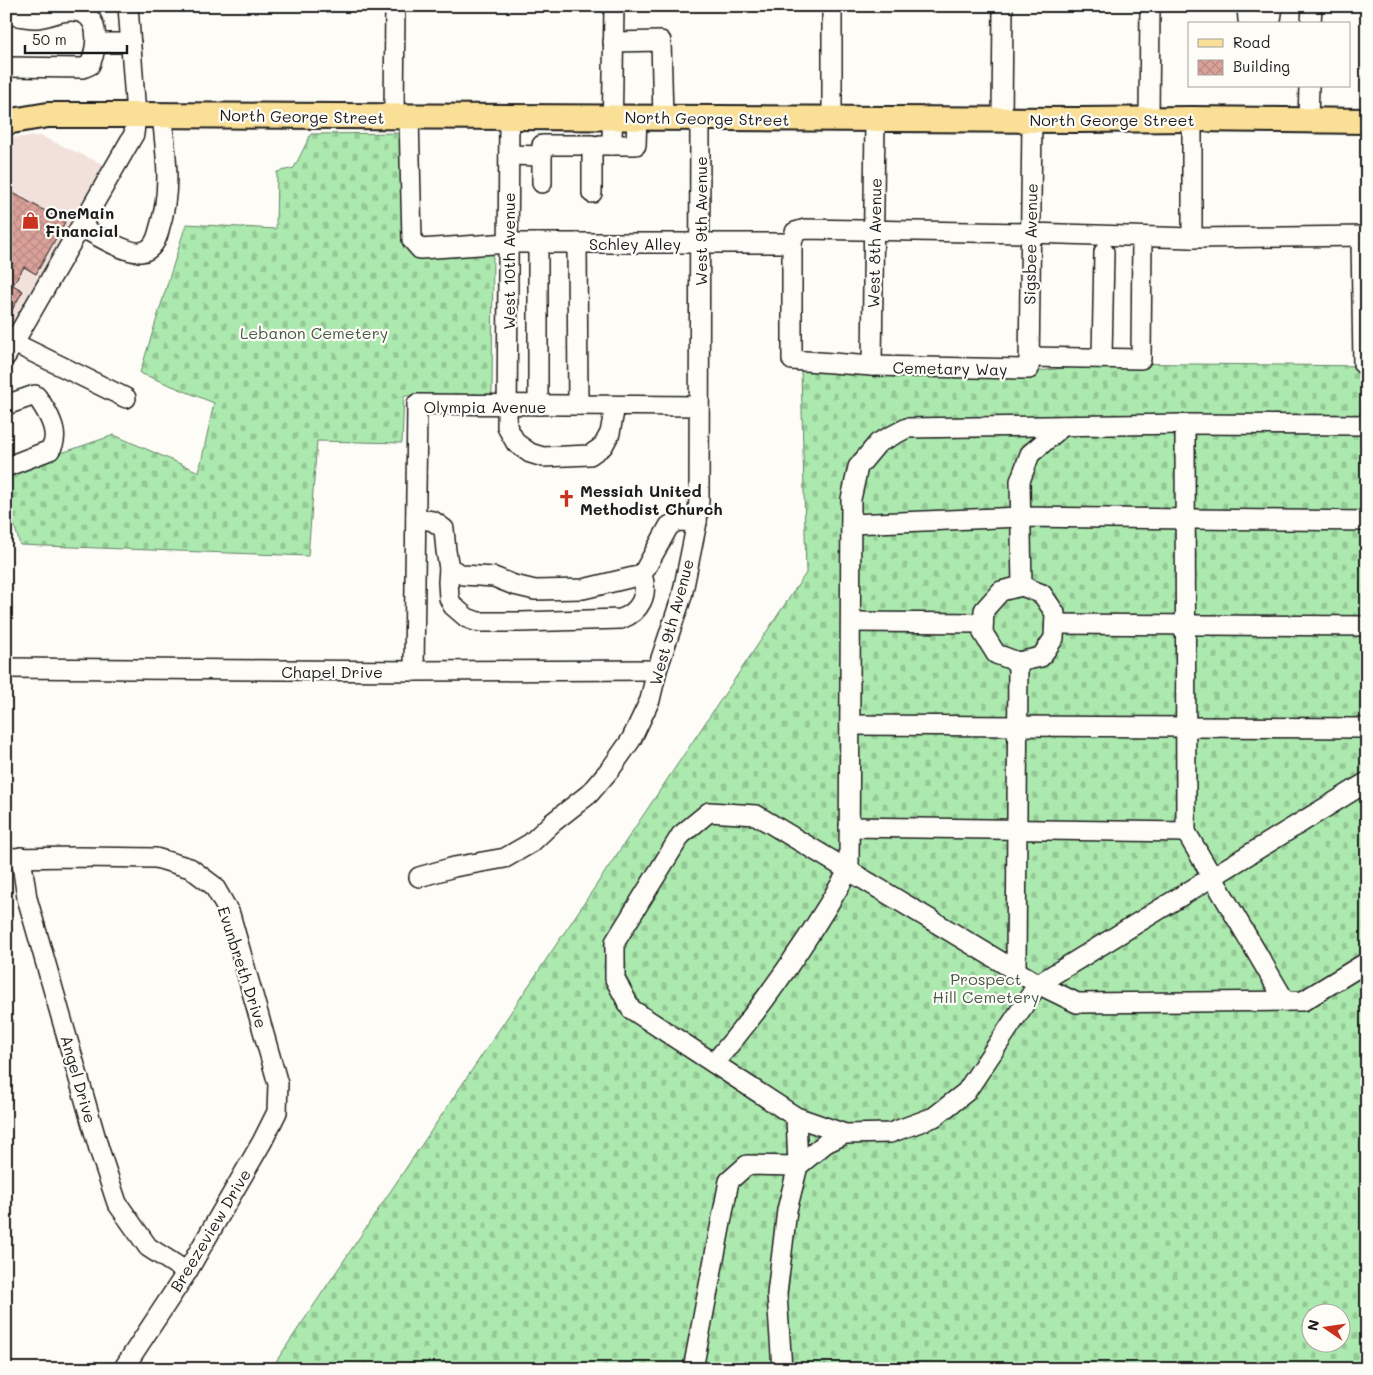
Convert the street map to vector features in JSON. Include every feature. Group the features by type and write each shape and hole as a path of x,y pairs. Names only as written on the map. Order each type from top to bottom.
{"main road":[{"name":"North George Street","path":"6,108 48,115 1367,121"},
{"name":"North George Street","path":"6,122 48,115"}],"street":[{"path":"13,15 41,6"},
{"path":"6,67 83,68 90,65 96,35 88,6"},
{"path":"126,398 10,349 134,134 136,115 128,6"},
{"path":"396,6 402,117"},
{"path":"612,145 614,6"},
{"path":"832,6 832,120"},
{"path":"1002,120 1003,6"},
{"path":"1149,119 1150,6"},
{"path":"1247,6 1248,20 1255,22"},
{"path":"1262,22 1270,20 1272,6"},
{"path":"1311,22 1312,6"},
{"path":"13,15 36,18 73,11 85,15 96,35 131,43"},
{"path":"613,42 661,41 663,118"},
{"path":"1308,121 1309,88"},
{"path":"81,227 125,249 141,252 152,247 159,233 168,190 168,169 162,115"},
{"name":"Schley Alley","path":"402,117 412,240 420,249 509,243 792,243"},
{"name":"West 10th Avenue","path":"509,117 507,427 516,442 530,453 543,457 590,456 603,446 610,433 615,406"},
{"path":"542,117 542,184"},
{"path":"579,117 592,193"},
{"path":"509,156 585,145 636,146 637,118"},
{"name":"West 9th Avenue","path":"419,876 505,858 531,843 552,823 589,794 612,767 631,740 650,700 657,670 682,596 699,500 700,118"},
{"path":"1192,119 1192,238"},
{"name":"West 8th Avenue","path":"872,366 875,120"},
{"name":"Sigsbee Avenue","path":"1029,363 1032,120"},
{"path":"792,243 795,232 805,229 1030,232 1192,238 1364,236 1363,364 1367,364"},
{"name":"Cemetary Way","path":"792,243 792,360 872,366 1029,363 1102,358 1141,359 1142,237"},
{"path":"538,243 538,405"},
{"path":"577,243 578,406"},
{"path":"1102,358 1104,252"},
{"path":"6,405 35,395 48,416 55,436 54,444 50,450 6,467"},
{"name":"Olympia Avenue","path":"414,671 417,404 699,406"},
{"path":"1185,424 1186,832 1285,1001"},
{"path":"714,1063 774,990 849,870 851,498 858,467 878,443 907,428 1185,424 1367,425"},
{"path":"1022,586 1020,481 1030,454 1063,426"},
{"path":"851,524 1021,517 1367,521"},
{"path":"416,518 433,521 444,529 449,568 449,598 453,606 467,618 478,622 621,619 631,615 639,607 646,585 642,575"},
{"path":"449,568 463,575 494,577 514,585 535,590 583,589 642,575 669,526 678,521 696,522"},
{"path":"1022,586 1042,594 1055,613 1054,638 1041,657 1018,662 996,654 983,633 984,622 984,610 1001,591 1022,586"},
{"path":"850,622 984,622"},
{"path":"1055,624 1367,626"},
{"path":"1016,971 1018,662"},
{"name":"Chapel Drive","path":"6,668 414,671 657,670"},
{"path":"850,725 1367,728"},
{"path":"1367,782 1038,984 966,1092 934,1117 890,1134 846,1134 796,1117 631,1009 615,978 615,942 682,835 709,812 756,815 1038,984 1077,1003 1303,1001 1367,962"},
{"path":"849,827 1186,832"},
{"name":"Evunbreth Drive","path":"14,858 156,858 190,868 214,886 230,914 278,1084"},
{"name":"Angel Drive","path":"14,858 99,1149 117,1202 148,1247 186,1272"},
{"name":"Breezeview Drive","path":"123,1369 186,1272 262,1142 277,1112 278,1084"},
{"path":"782,1369 777,1294 787,1210 798,1166 796,1117"},
{"path":"692,1369 729,1181 747,1165 798,1166 826,1143 846,1134"}],"shaded area":[{"path":"41,136 107,166 6,337 6,138"}],"green space":[{"name":"Lebanon Cemetery","path":"409,133 410,247 493,244 492,396 404,396 402,443 317,441 308,556 20,545 6,496 6,472 114,435 199,472 214,403 140,373 186,224 276,229 277,172 294,168 311,134"},
{"name":"Prospect Hill Cemetery","path":"1102,363 1367,366 1367,1369 271,1369 806,573 801,369 1024,373"}],"building":[{"path":"6,189 65,222 36,274 24,267 13,285 23,291 6,320"}],"place":[{"name":"OneMain Financial","path":"31,221"},
{"name":"Messiah United Methodist Church","path":"566,499"}]}
